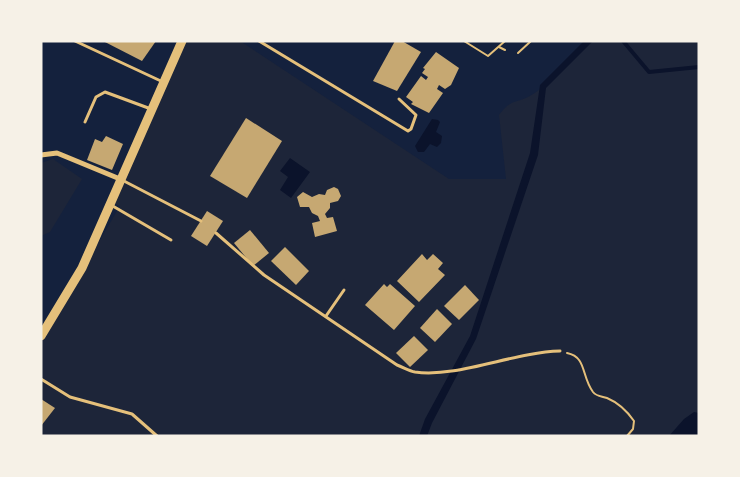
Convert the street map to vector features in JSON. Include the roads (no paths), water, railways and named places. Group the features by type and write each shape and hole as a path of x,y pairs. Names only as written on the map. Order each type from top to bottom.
{"street":[{"path":"41,336 82,268 182,41"},
{"path":"41,155 57,153 120,179"}],"lane":[{"path":"75,41 164,82"},
{"path":"259,41 408,131 411,129 416,115 399,99"},
{"path":"86,122 96,97 105,92 151,110"},
{"path":"120,179 201,221"},
{"path":"111,204 171,240"},
{"path":"216,233 264,275 398,364 414,372 447,371 536,352 560,351"},
{"path":"326,316 344,290"},
{"path":"41,379 70,397 132,414 157,436"}],"waterway":[{"path":"623,41 649,72 699,67"}]}
